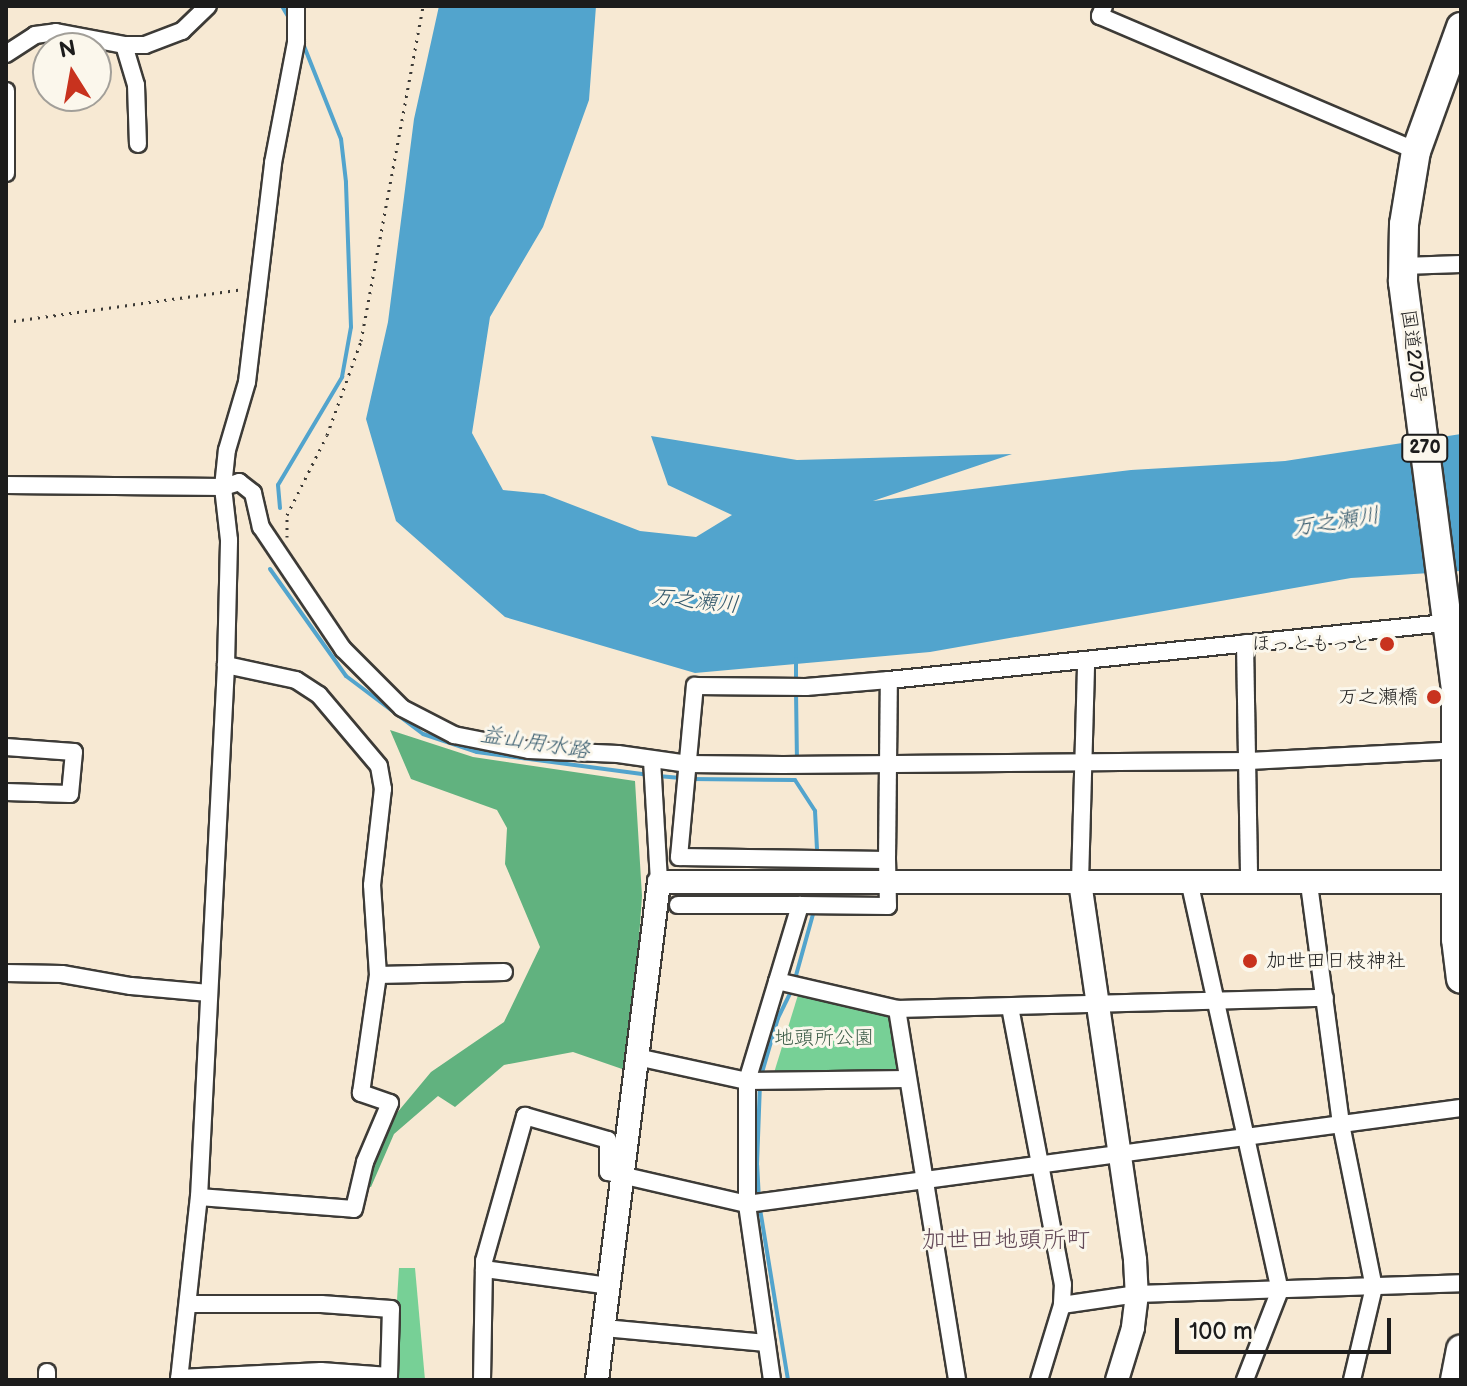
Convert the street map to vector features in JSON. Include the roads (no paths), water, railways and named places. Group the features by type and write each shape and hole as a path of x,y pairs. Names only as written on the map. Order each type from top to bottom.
{"highway":[{"name":"国道270号","path":"1461,27 1416,151 1404,224 1403,274 1453,619 1459,750 1456,939 1461,979"},
{"path":"1455,1380 1461,1350"}],"street":[{"path":"6,54 35,35 56,32 124,45 164,39 182,31 208,6"},
{"path":"1104,6 1100,16 1416,151"},
{"path":"189,1304 321,1304 391,1309 389,1376 321,1371 179,1379 199,1197 226,665 229,540 223,487 227,450 247,382 273,163 296,42 296,12"},
{"path":"124,45 136,85 138,144"},
{"path":"6,91 6,173"},
{"path":"1403,274 1461,264"},
{"path":"6,485 223,487 239,482 253,493 261,527 343,649 412,715 454,735 529,750 654,771 688,773 783,765 1082,765 1249,761 1459,750"},
{"path":"1453,619 889,680 806,687 695,686 679,857 1080,882 1190,885 1458,882"},
{"path":"1245,643 1249,884"},
{"path":"1086,661 1080,882 1137,1294 1133,1328 1117,1380"},
{"path":"199,1197 354,1209 365,1162 390,1103 361,1093 378,975 372,885 383,789 379,766 319,695 296,680 226,665"},
{"path":"678,905 888,906 889,680"},
{"path":"6,747 74,752 70,794 6,792"},
{"path":"597,1380 659,882 654,771"},
{"path":"659,882 817,882 887,871"},
{"path":"1309,884 1341,1124 1374,1287 1352,1380"},
{"path":"1190,885 1280,1290 1245,1380"},
{"path":"772,1380 750,1204 750,1081 789,984 800,905"},
{"path":"378,975 504,972"},
{"path":"6,973 62,974 131,986 209,993"},
{"path":"789,984 897,1009 1325,998"},
{"path":"1010,1007 1063,1284 1062,1305 1039,1380"},
{"path":"897,1009 957,1380"},
{"path":"637,1057 750,1081 907,1079"},
{"path":"482,1380 484,1269 490,1231 525,1116 608,1140 608,1172 750,1204 926,1183 1461,1108"},
{"path":"484,1269 610,1286"},
{"path":"1062,1305 1137,1294 1461,1283"},
{"path":"604,1328 766,1343"}],"water":[{"name":"万之瀬川","path":"439,6 596,6 589,100 543,227 490,317 472,433 503,490 544,494 640,531 696,537 732,515 668,485 651,436 797,460 1012,454 873,501 1131,470 1285,461 1461,434 1461,571 1351,578 930,652 695,673 505,617 396,521 366,419 388,322 414,119"}],"waterway":[{"name":"益山用水路","path":"282,6 290,20"},
{"name":"益山用水路","path":"280,508 278,485 342,377 351,327 346,182 341,139 302,41"},
{"name":"益山用水路","path":"270,569 346,676 423,734 477,752 649,775"},
{"path":"796,659 796,682"},
{"path":"796,691 797,762"},
{"name":"益山用水路","path":"658,776 681,778"},
{"name":"益山用水路","path":"690,779 795,780"},
{"name":"益山用水路","path":"795,780 815,811 817,850"},
{"name":"益山用水路","path":"795,979 813,914"},
{"name":"益山用水路","path":"761,1076 778,1018 791,991"},
{"name":"益山用水路","path":"759,1200 760,1085"},
{"name":"益山用水路","path":"760,1209 788,1380"}],"place":[{"name":"ほっともっと","path":"1387,644"},
{"name":"万之瀬橋","path":"1434,697"},
{"name":"加世田日枝神社","path":"1250,961"}],"district":[{"name":"加世田地頭所町","path":"1006,1240"}],"park label":[{"name":"地頭所公園","path":"824,1038"}]}
